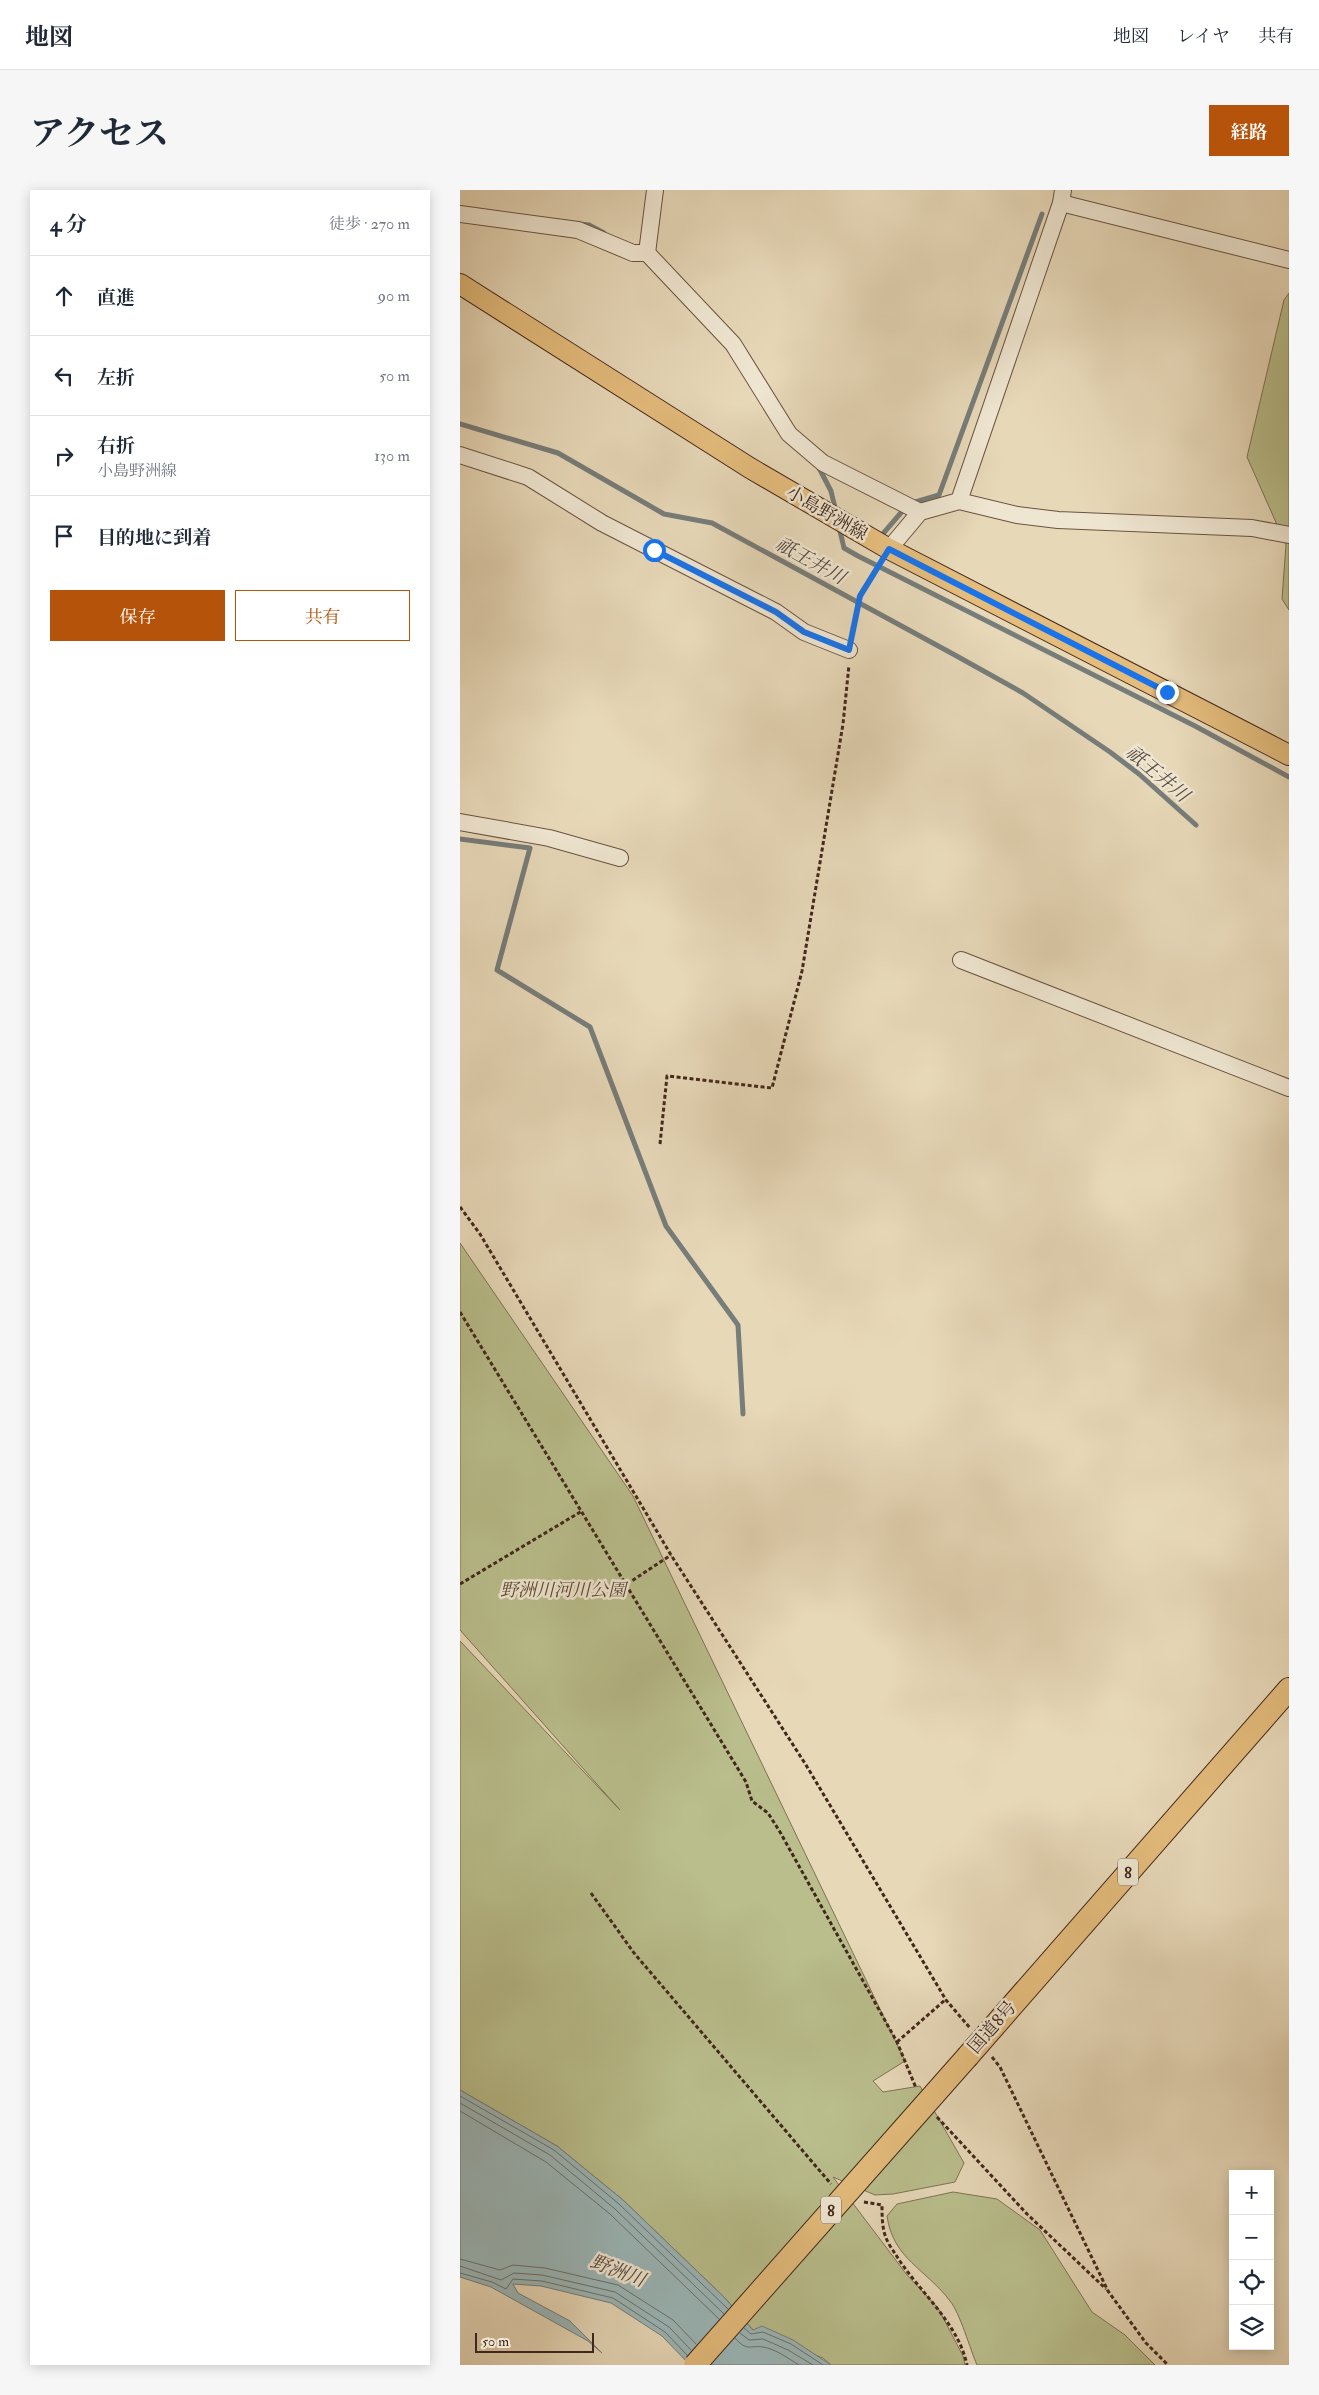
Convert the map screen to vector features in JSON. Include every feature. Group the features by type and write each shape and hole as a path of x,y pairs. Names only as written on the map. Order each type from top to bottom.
{"highway":[{"name":"国道8号","path":"695,2365 1289,1689"}],"main road":[{"name":"小島野洲線","path":"460,284 750,468 889,549 1289,755"}],"street":[{"path":"647,253 655,190"},
{"path":"959,501 1062,196 1289,260"},
{"path":"460,214 578,230 633,253 647,253 733,344 789,434 823,463 920,512"},
{"path":"460,456 528,477 602,523 776,612 804,632 849,650"},
{"path":"889,549 920,512 959,501 1017,514 1058,520 1252,528 1289,535"},
{"path":"460,822 549,838 620,858"},
{"path":"961,960 1289,1088"}],"path":[{"path":"660,1144 667,1076 772,1088 802,971 843,724 849,650 860,596 889,549"},
{"path":"460,1207 480,1234 518,1295 671,1555 806,1765 974,2048 1000,2067 1108,2291"},
{"path":"460,1312 746,1782 752,1801 768,1813 780,1832 897,2042 917,2091"},
{"path":"460,1584 582,1511"},
{"path":"627,1584 671,1555"},
{"path":"591,1893 634,1953 826,2180 834,2186"},
{"path":"897,2042 946,2000"},
{"path":"934,2114 1027,2214 1108,2291 1146,2343 1168,2365"},
{"path":"858,2201 882,2204 882,2221 885,2237 905,2269 950,2327 965,2354 967,2365"}],"green space":[{"path":"1289,293 1289,610 1282,599 1286,545 1247,457 1284,300"},
{"name":"野洲川河川公園","path":"460,1243 633,1496 905,2061 873,2081 883,2092 920,2086 964,2163 955,2182 893,2194 875,2195 833,2177 907,2275 938,2308 963,2356 965,2365 831,2365 823,2358 753,2330 724,2297 623,2200 557,2146 460,2090 460,1641 620,1810 460,1630"},
{"path":"953,2192 997,2199 1040,2230 1092,2312 1125,2335 1155,2365 977,2365 954,2307 941,2290 903,2253 890,2231 887,2216 897,2204"}],"water":[{"name":"野洲川","path":"460,2090 557,2146 623,2200 724,2297 753,2330 762,2326 793,2340 831,2365 690,2365 662,2336 611,2303 541,2286 513,2284 518,2293 570,2321 602,2353 588,2341 491,2287 460,2277"}],"waterway":[{"path":"912,503 939,495 1042,214"},
{"path":"580,224 589,225 604,233"},
{"name":"祇王井川","path":"460,424 558,453 664,514 712,523 953,654 1023,693 1110,752 1139,774 1196,825"},
{"path":"818,466 831,491 836,512"},
{"path":"881,536 905,508"},
{"path":"839,527 844,548 858,556 1195,726 1289,777"},
{"path":"460,839 530,848 497,970 590,1027 666,1226 738,1325 743,1414"}],"route":[{"path":"654,550 776,612 804,632 849,650 860,596 889,549 1167,692"}]}
